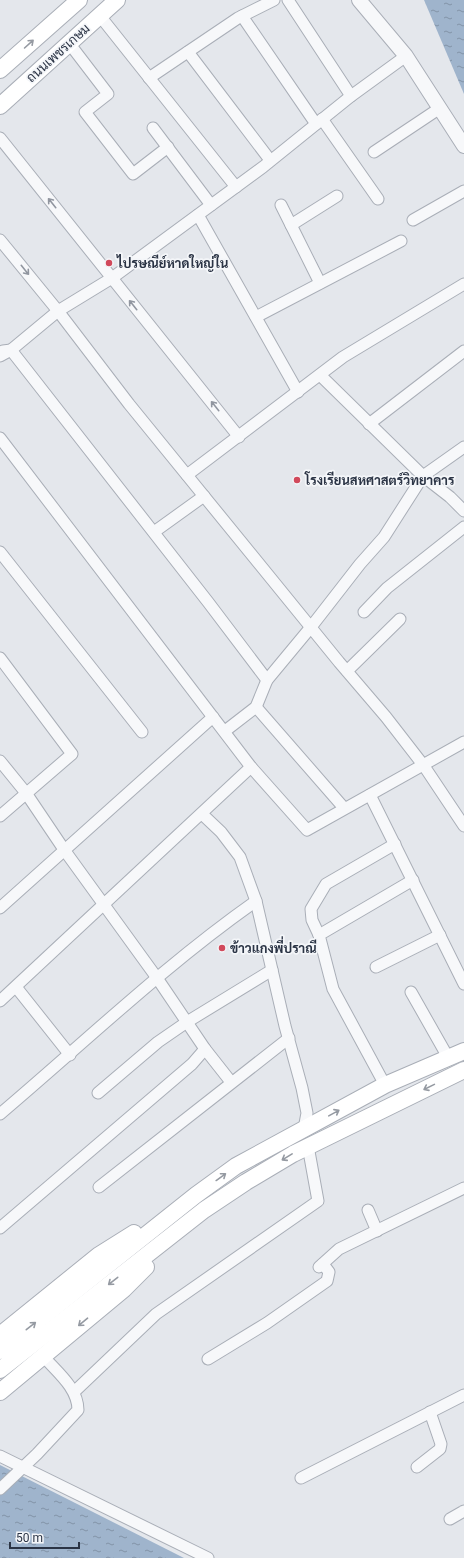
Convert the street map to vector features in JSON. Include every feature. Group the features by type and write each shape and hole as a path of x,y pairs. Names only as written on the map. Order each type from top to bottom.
{"main road":[{"name":"ถนนเพชรเกษม","path":"1,105 117,0"},
{"name":"ถนนเพชรเกษม","path":"0,70 76,1"},
{"path":"0,1350 196,1195 236,1166 385,1085 449,1059 464,1051"},
{"path":"0,1370 204,1210 246,1182 308,1146 464,1070"},
{"path":"0,1334 99,1255 196,1195"},
{"path":"0,1392 124,1289 204,1210"}],"street":[{"path":"149,78 242,16 274,0"},
{"path":"288,0 351,96"},
{"path":"359,0 406,56 464,146"},
{"path":"100,16 236,187"},
{"path":"242,16 378,199"},
{"path":"69,44 108,94 85,112 133,174 168,147"},
{"path":"188,52 270,160"},
{"path":"0,356 58,311 112,278 212,205 351,96 406,56"},
{"path":"374,152 440,108"},
{"path":"153,128 212,205"},
{"path":"0,138 239,437"},
{"path":"413,220 464,191"},
{"path":"291,225 338,196"},
{"path":"281,205 320,283"},
{"path":"198,214 298,392"},
{"path":"0,240 58,311 128,404 424,766 464,826"},
{"path":"256,316 401,241"},
{"path":"187,475 320,376 343,357 464,284"},
{"path":"5,351 154,532 267,680"},
{"path":"369,424 464,351"},
{"path":"320,376 423,476 450,497 464,511"},
{"path":"0,438 251,767 307,830 344,808 424,766 464,742"},
{"path":"225,732 256,706 267,680 360,564 384,537 423,476 464,447"},
{"path":"154,532 204,496"},
{"path":"364,612 387,588 464,527"},
{"path":"0,552 142,732"},
{"path":"347,671 400,619"},
{"path":"0,658 72,754 0,816"},
{"path":"256,706 344,808"},
{"path":"0,908 213,717"},
{"path":"0,761 26,793 65,851 157,978 205,1049 231,1082"},
{"path":"0,1001 16,988 104,903 202,814 251,767"},
{"path":"370,795 463,981"},
{"path":"202,814 221,832 240,857 256,901 307,1113 304,1129"},
{"path":"385,1085 333,988 319,935 312,920 311,909 326,884 395,844"},
{"path":"319,935 413,880"},
{"path":"0,1114 70,1055 157,978 214,931 256,901"},
{"path":"376,967 440,935"},
{"path":"98,1093 158,1042 187,1022 272,970"},
{"path":"16,988 70,1055"},
{"path":"411,992 449,1059"},
{"path":"99,1187 289,1038"},
{"path":"0,1228 192,1064 205,1049"},
{"path":"74,1392 156,1314 318,1201 308,1146"},
{"path":"208,1359 267,1323 327,1281 329,1272 321,1266 339,1249 377,1232 464,1188"},
{"path":"368,1210 377,1232"},
{"path":"0,1489 78,1410 78,1400 74,1392 43,1356"},
{"path":"301,1478 464,1396"},
{"path":"417,1467 440,1449 441,1444 430,1412"},
{"path":"0,1456 208,1558"},
{"path":"450,1518 464,1511"}],"water":[{"path":"424,0 464,0 464,94"},
{"path":"0,1465 184,1558 0,1558"}],"place":[{"name":"ไปรษณีย์หาดใหญ่ใน","path":"109,263"},
{"name":"โรงเรียนสหศาสตร์วิทยาคาร","path":"297,480"},
{"name":"ข้าวแกงพี่ปราณี","path":"222,948"}]}
